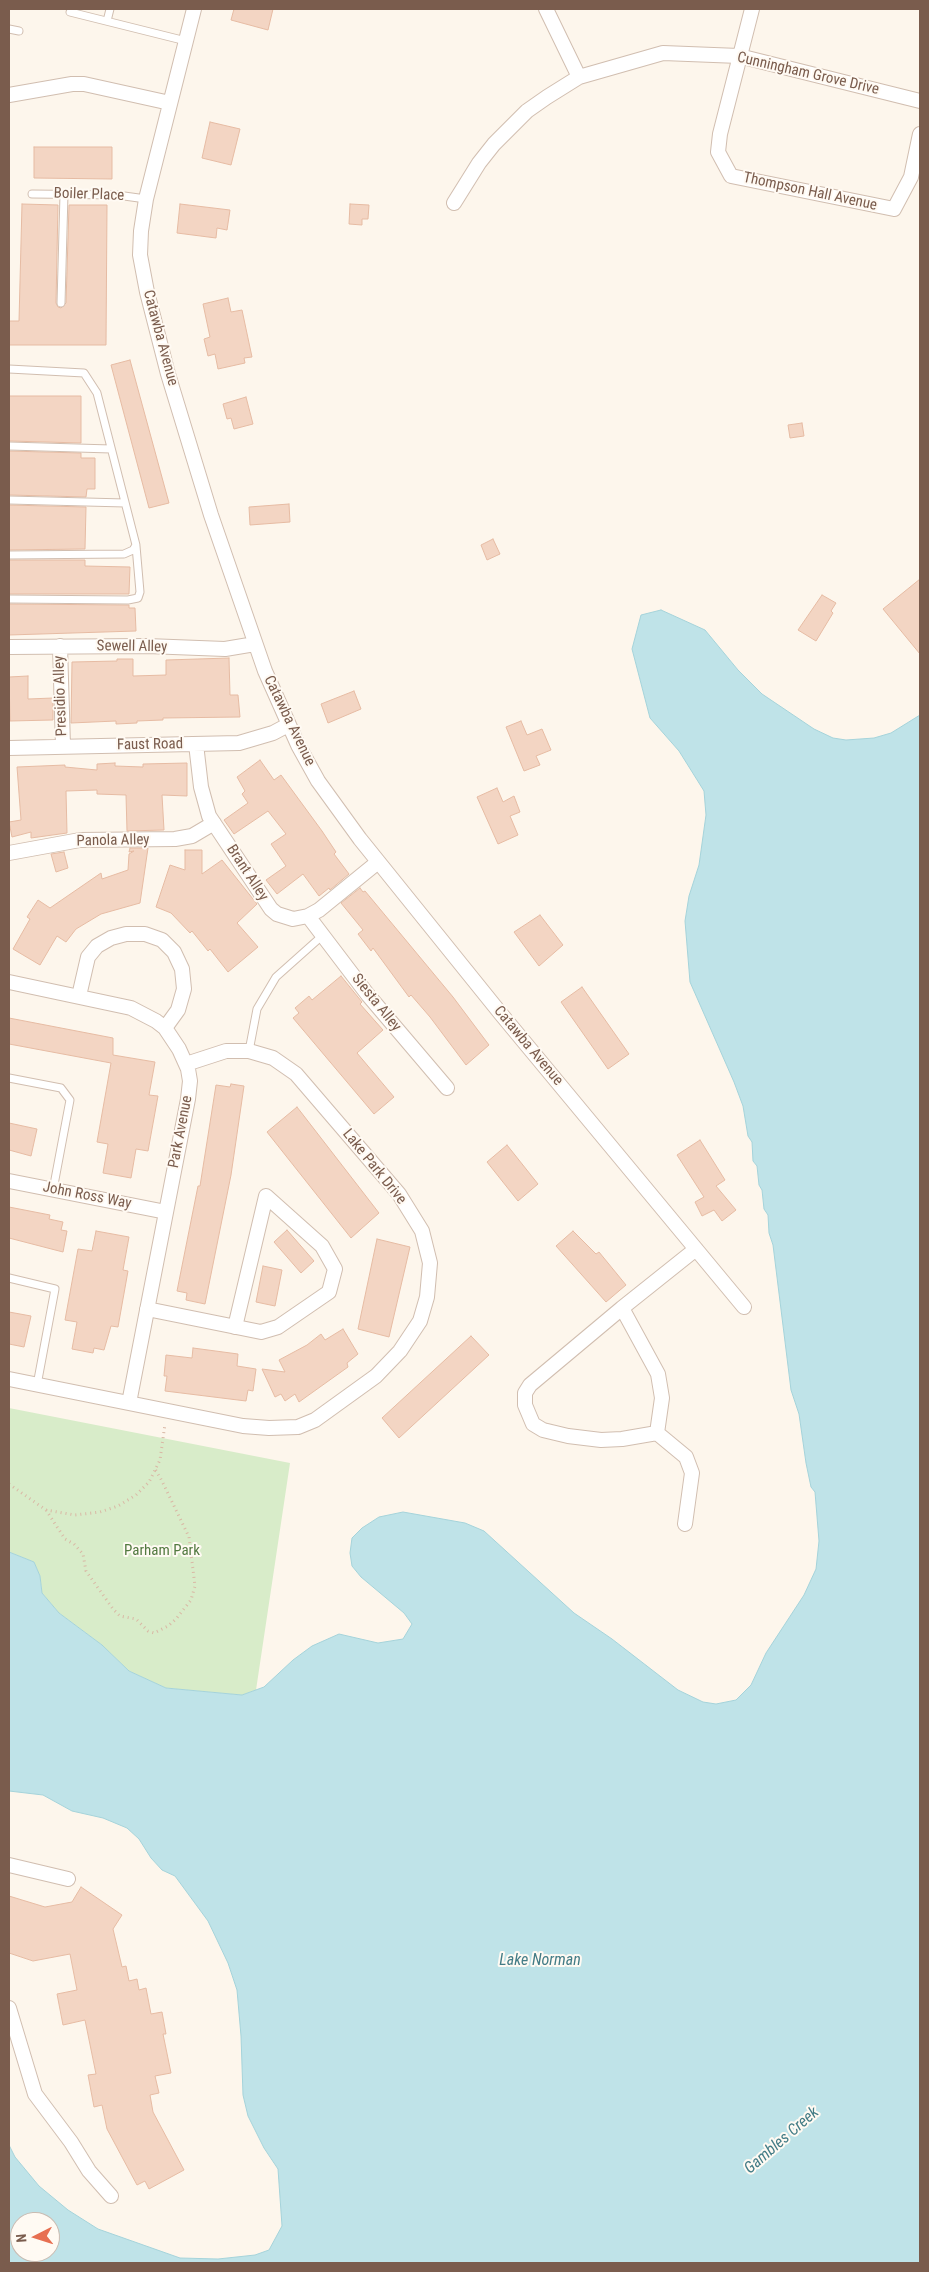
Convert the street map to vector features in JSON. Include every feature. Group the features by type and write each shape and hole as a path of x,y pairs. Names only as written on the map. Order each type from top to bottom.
{"street":[{"name":"Catawba Avenue","path":"194,9 146,199 141,231 140,255 147,292 168,374 211,516 265,671 288,724 318,780 378,862 501,1014 744,1306"},
{"path":"546,9 579,77"},
{"name":"Thompson Hall Avenue","path":"752,9 739,56 718,152 731,176 894,209 911,177 920,134"},
{"name":"Cunningham Grove Drive","path":"454,203 479,163 510,127 547,97 579,77 663,53 739,56 920,101"},
{"path":"9,95 72,84 84,84 170,103"},
{"name":"Sewell Alley","path":"9,647 147,646 225,649 255,644"},
{"name":"Presidio Alley","path":"60,646 63,746"},
{"name":"Faust Road","path":"9,748 222,744 253,740 273,733 288,724"},
{"name":"Brant Alley","path":"196,744 200,787 214,823 271,909 277,914 293,919 308,916"},
{"name":"Panola Alley","path":"9,853 80,840 175,839 200,833 214,823"},
{"path":"308,916 319,910 378,862"},
{"name":"Siesta Alley","path":"308,916 368,995 447,1088"},
{"path":"79,996 88,957 97,946 110,938 126,934 145,934 162,940 174,952 178,960 182,969 184,989 178,1010 165,1028"},
{"name":"Park Avenue","path":"9,982 130,1008 156,1021 165,1028 186,1064 190,1082 188,1098 129,1403"},
{"name":"Lake Park Drive","path":"9,1380 243,1426 269,1428 298,1427 315,1420 376,1376 400,1351 420,1321 427,1297 430,1264 422,1231 399,1194 296,1074 273,1058 249,1051 226,1051 186,1064"},
{"name":"John Ross Way","path":"9,1181 166,1212"},
{"path":"147,1309 236,1327 261,1332 278,1326 329,1292 335,1269 322,1246 266,1196 236,1327"},
{"path":"657,1432 622,1440 568,1436 543,1430 533,1424 527,1414 525,1393 530,1385 696,1249"},
{"path":"622,1308 658,1374 662,1398 657,1432"},
{"path":"657,1432 686,1457 692,1473 685,1524"},
{"path":"9,1865 68,1879"},
{"path":"9,2008 35,2094 71,2142 89,2171 111,2196"}],"lane":[{"path":"107,21 110,9"},
{"path":"70,12 186,41"},
{"path":"9,29 19,31"},
{"name":"Boiler Place","path":"32,194 117,195 146,199"},
{"path":"61,303 64,194"},
{"path":"9,370 84,373 97,393 136,545 140,592 138,598 128,600 9,599"},
{"path":"9,446 111,449"},
{"path":"9,500 126,503"},
{"path":"9,555 124,554 133,550 136,545"},
{"path":"249,1051 257,1009 276,977 322,936"},
{"path":"9,1078 61,1088 70,1100 53,1190"},
{"path":"9,1278 55,1289 37,1385"}],"path":[{"path":"46,1510 75,1515 100,1512 118,1506 136,1495 150,1482 160,1460 164,1437"},
{"path":"9,1484 46,1510 65,1539 74,1544 83,1554 86,1571 113,1609 120,1616 136,1619 148,1631 154,1634 176,1619 191,1600 195,1586 189,1537 155,1469"}],"green space":[{"name":"Parham Park","path":"9,1408 290,1463 256,1690 242,1695 166,1688 129,1671 102,1645 59,1613 42,1593 40,1576 34,1562 9,1552"}],"water":[{"name":"Lake Norman","path":"661,610 705,630 738,670 762,694 814,729 833,738 846,740 874,738 891,733 920,715 920,2263 9,2263 9,2145 15,2157 39,2186 68,2210 98,2229 180,2258 218,2259 255,2255 269,2250 282,2226 278,2169 264,2148 248,2116 243,2095 237,1990 228,1963 208,1921 175,1876 162,1870 151,1858 139,1839 127,1828 103,1818 72,1811 43,1795 9,1791 9,1552 34,1562 40,1576 42,1593 59,1613 102,1645 129,1671 166,1688 242,1695 264,1687 293,1660 312,1646 339,1634 378,1643 403,1639 412,1624 404,1613 361,1577 352,1566 350,1553 352,1538 362,1528 379,1517 403,1512 465,1523 484,1531 574,1613 612,1639 678,1690 703,1702 716,1704 736,1700 751,1685 766,1653 804,1595 816,1569 819,1541 815,1492 811,1487 799,1414 791,1390 768,1215 764,1209 762,1190 759,1185 757,1166 753,1161 752,1142 748,1136 743,1106 690,982 685,921 689,896 699,865 706,815 704,791 679,751 650,718 632,649 641,615"}],"building":[{"path":"234,9 273,9 268,30 231,20"},
{"path":"210,122 240,129 231,165 202,158"},
{"path":"34,147 112,147 112,179 34,178"},
{"path":"22,204 58,205 56,303 61,308 66,303 69,205 107,205 106,345 9,345 9,321 19,321"},
{"path":"180,204 230,210 227,230 217,228 216,238 177,233"},
{"path":"350,204 369,205 368,219 362,219 362,225 349,224"},
{"path":"228,298 231,312 242,310 252,357 244,358 245,363 218,369 215,354 208,356 204,339 210,337 203,304"},
{"path":"130,360 169,503 149,508 111,365"},
{"path":"9,396 81,396 81,443 9,441"},
{"path":"246,397 253,424 234,429 231,418 227,419 223,404"},
{"path":"802,423 804,436 790,438 788,425"},
{"path":"9,451 81,453 81,458 95,458 95,489 87,489 86,497 9,495"},
{"path":"289,504 290,522 250,525 249,507"},
{"path":"9,505 86,507 85,549 9,550"},
{"path":"493,539 500,554 487,560 481,545"},
{"path":"9,560 85,560 85,566 130,567 129,594 9,594"},
{"path":"920,579 920,654 883,609"},
{"path":"822,595 836,603 831,611 833,613 816,641 798,630"},
{"path":"9,604 129,605 129,608 135,608 136,631 9,635"},
{"path":"229,658 230,695 238,695 240,717 163,718 163,720 116,724 116,721 71,723 72,662 133,659 133,676 166,675 166,660"},
{"path":"28,676 28,699 53,698 53,720 10,721 9,677"},
{"path":"354,691 361,709 328,723 321,704"},
{"path":"521,721 527,735 542,729 551,750 536,756 540,765 524,771 506,727"},
{"path":"260,760 274,780 281,775 322,831 336,852 334,854 349,874 330,890 329,888 319,896 303,874 277,894 266,880 286,866 271,844 286,834 268,811 234,834 224,820 248,803 242,794 245,791 237,777"},
{"path":"115,763 115,766 143,767 143,764 187,763 187,796 162,795 164,830 127,831 126,795 97,794 97,790 66,791 67,833 31,838 31,832 12,837 9,822 21,820 17,767 65,765 65,767 97,770 97,764"},
{"path":"497,788 503,802 514,796 520,812 510,816 518,835 498,844 477,797"},
{"path":"130,848 148,848 140,903 101,914 76,929 66,942 57,936 40,965 13,949 30,919 27,917 38,900 50,908 101,873 102,879 128,870 129,854 134,851 129,852"},
{"path":"185,850 202,850 202,874 222,860 257,904 237,923 258,947 228,972 210,949 208,951 192,931 190,933 171,913 156,907 170,865 185,870"},
{"path":"64,852 68,868 56,872 51,854"},
{"path":"360,888 363,892 365,891 453,997 489,1045 466,1065 430,1017 411,995 409,997 373,948 371,951 358,934 363,930 341,903"},
{"path":"540,915 563,945 539,966 514,932"},
{"path":"341,976 362,1002 360,1004 383,1030 357,1053 394,1097 374,1114 293,1018 299,1013 295,1008 309,996 312,1000"},
{"path":"582,987 629,1054 608,1069 561,1002"},
{"path":"9,1018 113,1038 113,1055 155,1062 149,1095 158,1096 148,1151 136,1149 131,1178 103,1173 108,1144 97,1142 111,1063 9,1044"},
{"path":"231,1084 244,1086 231,1175 205,1304 186,1300 187,1293 177,1291 198,1186 200,1186 216,1085 230,1087"},
{"path":"297,1107 379,1213 351,1238 267,1132"},
{"path":"9,1123 37,1129 31,1156 9,1150"},
{"path":"700,1140 725,1180 716,1186 736,1210 722,1221 714,1210 702,1216 695,1202 704,1197 677,1155"},
{"path":"507,1145 538,1184 518,1201 487,1162"},
{"path":"9,1207 50,1215 49,1219 63,1222 61,1230 67,1231 63,1252 9,1238"},
{"path":"287,1230 314,1261 301,1273 274,1242"},
{"path":"96,1231 129,1237 123,1270 128,1271 118,1327 111,1326 104,1350 94,1348 93,1353 72,1349 77,1322 65,1320 78,1249 92,1251"},
{"path":"573,1231 596,1254 599,1252 626,1285 606,1302 556,1246"},
{"path":"377,1239 410,1247 389,1337 358,1329"},
{"path":"263,1266 282,1270 275,1306 256,1302"},
{"path":"9,1312 31,1316 24,1347 9,1344"},
{"path":"343,1329 358,1354 347,1363 348,1367 299,1402 295,1394 285,1401 281,1394 275,1397 262,1369 285,1372 279,1360 307,1345 321,1334 325,1340"},
{"path":"471,1336 489,1355 399,1438 382,1418"},
{"path":"193,1348 238,1354 237,1366 256,1369 253,1391 248,1390 246,1401 165,1391 167,1376 164,1376 166,1355 192,1358"},
{"path":"81,1887 122,1915 113,1929 122,1967 126,1966 129,1981 137,1979 139,1990 146,1988 151,2014 162,2012 166,2034 163,2034 171,2073 155,2076 159,2093 150,2095 153,2112 184,2170 149,2189 145,2181 137,2185 107,2129 102,2105 94,2107 88,2075 96,2074 85,2020 63,2025 57,1994 77,1990 70,1954 33,1961 9,1953 9,1896 45,1907 72,1902"}],"water label":[{"name":"Gambles Creek","path":"782,2141"}]}
